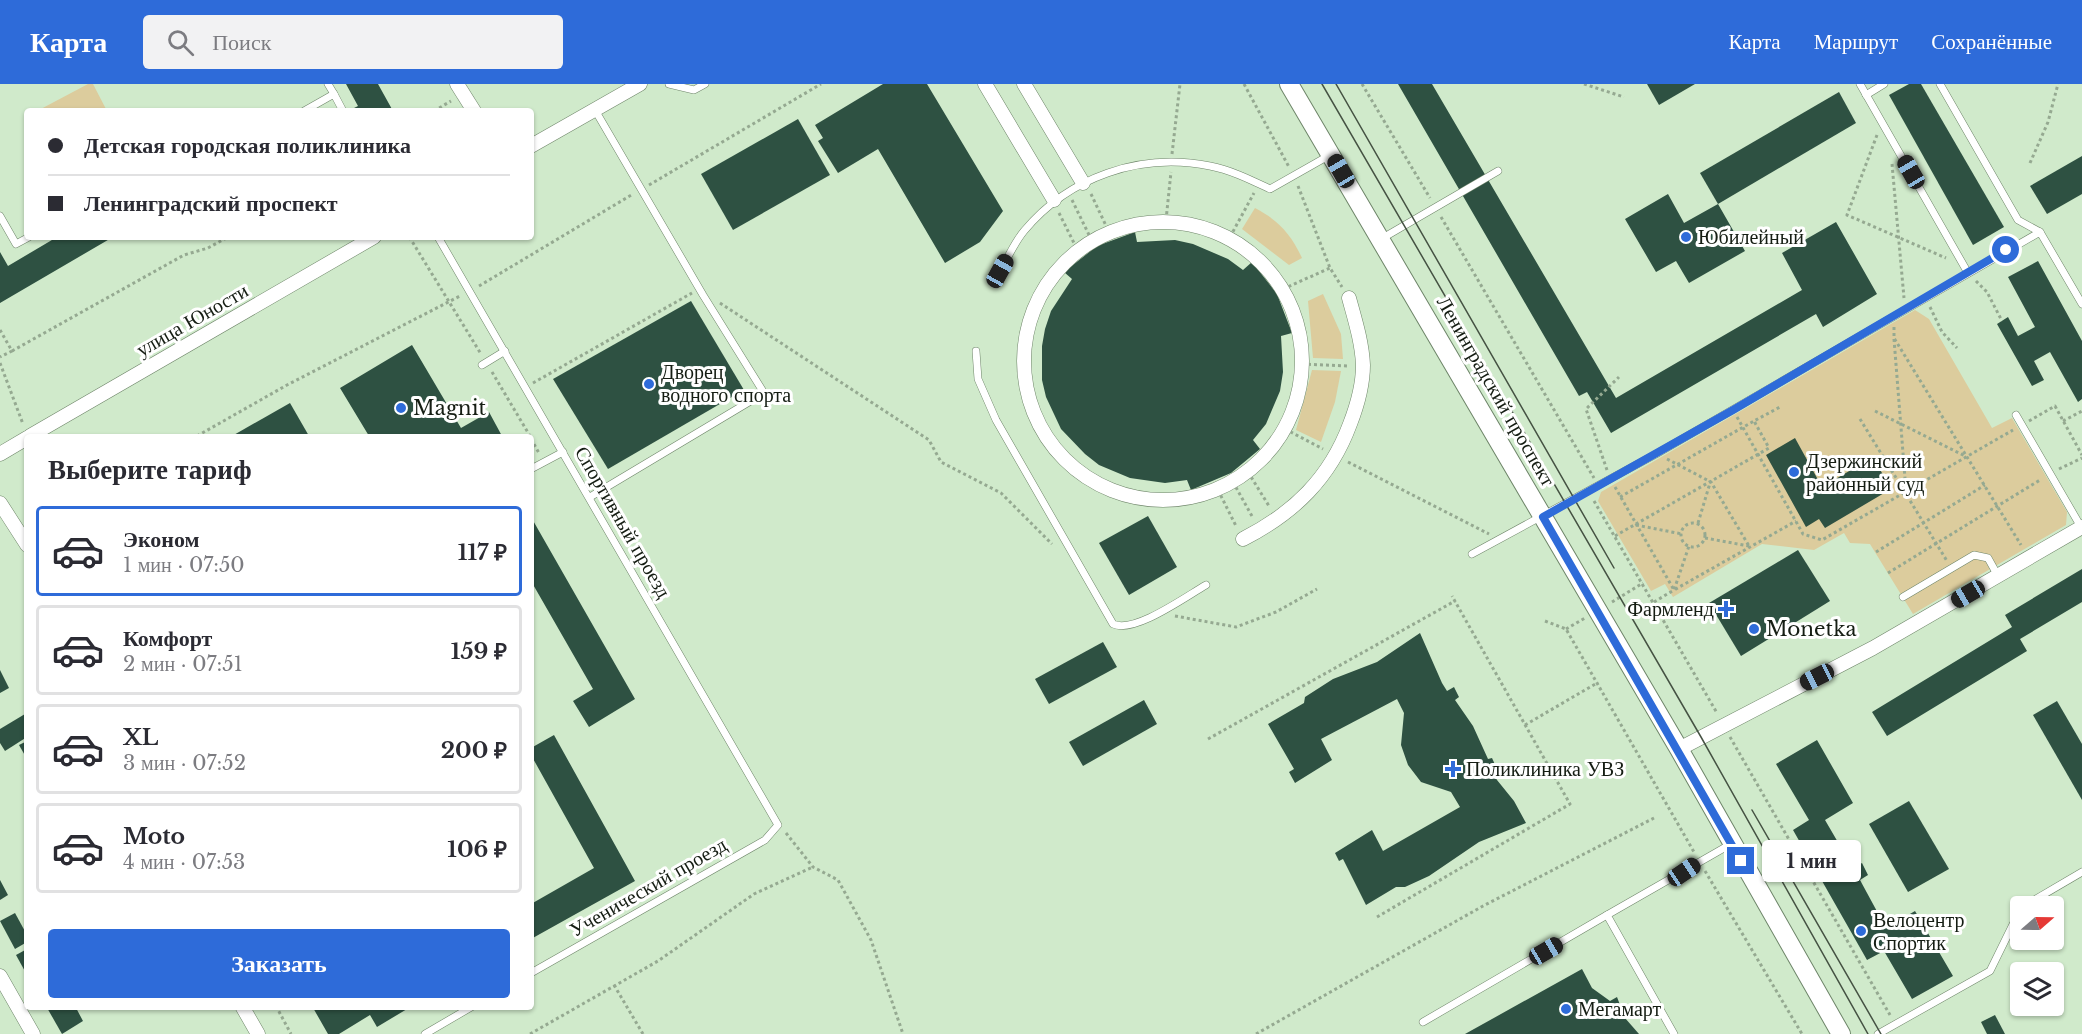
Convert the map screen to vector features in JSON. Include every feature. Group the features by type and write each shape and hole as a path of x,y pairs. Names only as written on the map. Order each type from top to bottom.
{"main road":[{"name":"Ленинградский проспект","path":"1289,84 1679,749 1841,1034"}],"street":[{"path":"457,84 472,108"},
{"path":"534,144 640,84"},
{"path":"985,84 1054,200"},
{"path":"1024,84 1083,183"},
{"path":"1166,220 1230,237 1257,258 1283,290 1297,328 1302,364 1296,400 1285,429 1261,462 1218,490 1170,501 1151,501 1123,496 1097,485 1074,469 1054,448 1038,424 1026,383 1025,352 1030,326 1043,289 1054,274 1078,251 1109,232 1142,222 1166,220"},
{"name":"улица Юности","path":"27,434 369,240"},
{"path":"1243,538 1292,509 1322,478 1336,456 1353,414 1363,367 1360,338 1349,298"},
{"name":"улица Юности","path":"0,454 24,436"},
{"path":"0,503 24,539"},
{"path":"1679,749 1873,648 2081,527"},
{"path":"0,976 33,1034"},
{"path":"244,1010 258,1034"}],"lane":[{"path":"328,84 341,108"},
{"path":"669,84 694,90 705,84"},
{"path":"1860,84 1966,270"},
{"path":"1866,94 1884,84"},
{"path":"1940,84 2018,220 2040,232 2082,304"},
{"path":"309,108 334,94"},
{"path":"590,497 764,393 703,295 595,110"},
{"path":"1000,271 1022,233 1054,200 1108,172 1134,166 1171,162 1212,166 1270,189 1331,154"},
{"path":"1381,239 1498,171"},
{"path":"0,216 16,244 24,239"},
{"path":"1472,554 1656,454 1905,310 1966,270 2040,232"},
{"name":"Спортивный проезд","path":"440,240 778,825"},
{"path":"484,364 506,351"},
{"path":"976,351 978,379 992,412 1113,624 1119,627 1135,625 1206,585"},
{"path":"2016,415 2081,527"},
{"path":"534,467 563,452"},
{"path":"1903,597 1974,555 1988,558 1998,576"},
{"name":"Ученический проезд","path":"534,971 765,840 778,825"},
{"path":"1423,1022 1731,844"},
{"path":"2041,896 2082,872"},
{"path":"1607,915 1674,1034"},
{"path":"1878,1034 1990,970 2010,930"},
{"path":"425,1034 466,1010"}],"path":[{"path":"1171,162 1180,84"},
{"path":"1244,84 1294,177 1330,268 1349,298"},
{"path":"1362,84 1598,486 1594,501 1895,1024"},
{"path":"1584,84 1624,97"},
{"path":"2030,163 2048,122 2058,84"},
{"path":"1882,123 1847,215 1966,270 1987,292 2002,321"},
{"path":"1889,135 1905,310"},
{"path":"1166,220 1171,182"},
{"path":"1093,198 1109,232"},
{"path":"1230,237 1249,201"},
{"path":"1075,206 1092,241"},
{"path":"1059,215 1078,251"},
{"path":"0,357 184,255 208,248 223,240"},
{"path":"411,240 528,434"},
{"path":"1283,290 1330,268"},
{"path":"201,434 287,385 470,291"},
{"path":"526,387 691,293 703,295 746,317 929,440 941,462 1001,493 1052,544"},
{"path":"1925,298 1942,332 1957,348"},
{"path":"1894,316 1906,492"},
{"path":"0,330 12,351"},
{"path":"1894,338 2029,557"},
{"path":"0,363 14,407 27,434"},
{"path":"1302,364 1342,365"},
{"path":"1619,377 1586,409 1610,479 1674,590"},
{"path":"1733,410 1803,534 1822,540 2055,406 2082,456 1888,573"},
{"path":"1620,496 1780,407"},
{"path":"1875,411 1966,457"},
{"path":"2063,421 2082,411"},
{"path":"1860,419 1952,568"},
{"path":"1615,536 1769,448 1754,421"},
{"path":"1285,429 1318,447"},
{"path":"534,445 544,462"},
{"path":"1656,454 1711,482 1749,546"},
{"path":"1336,456 1498,538"},
{"path":"1248,472 1269,506"},
{"path":"1233,482 1252,516"},
{"path":"1697,524 1711,482"},
{"path":"1876,552 1985,485"},
{"path":"1218,490 1235,524"},
{"path":"1654,602 1796,521"},
{"path":"1682,534 1686,525 1697,524 1703,528 1705,538 1701,544 1689,546"},
{"path":"1636,525 1682,534 1689,546 1674,590"},
{"path":"1705,538 1749,546"},
{"path":"1159,611 1236,627 1276,612 1317,589"},
{"path":"1377,917 1570,804 1452,596"},
{"path":"1208,739 1455,601"},
{"path":"1545,621 1566,629 1802,1034"},
{"path":"1525,726 1597,683"},
{"path":"1256,1034 1483,906 1654,818"},
{"path":"778,825 813,867 838,880 872,940 903,1034"},
{"path":"530,1034 658,961 754,894 813,867"},
{"path":"614,985 643,1034"},
{"path":"278,1010 291,1034"}],"shaded area":[{"path":"88,84 93,84 105,108 43,108"},
{"path":"1255,208 1283,228 1302,258 1289,265 1242,229"},
{"path":"1323,294 1341,334 1343,359 1313,358 1308,301"},
{"path":"1915,310 1929,319 1992,428 2012,418 2067,512 2066,525 1913,614 1870,544 1850,543 1844,533 1814,550 1762,544 1673,597 1665,584 1651,591 1598,501 1601,492"},
{"path":"1312,370 1341,371 1335,402 1321,442 1296,430"}],"building":[{"path":"346,84 378,84 391,108 354,108 358,106"},
{"path":"883,84 927,84 1003,211 980,242 945,263 878,149 838,173 818,141 823,138 815,125"},
{"path":"1398,84 1432,84 1616,398 1802,290 1782,253 1836,222 1877,294 1823,327 1816,314 1611,433 1587,392 1579,396"},
{"path":"1647,84 1695,84 1659,105"},
{"path":"1909,84 1921,84 2004,227 1973,245 1889,95"},
{"path":"1839,92 1856,123 1718,204 1700,173"},
{"path":"798,119 830,175 733,230 701,174"},
{"path":"2082,156 2082,194 2047,214 2030,186"},
{"name":"Юбилейный","path":"1668,194 1684,223 1718,204 1745,251 1689,283 1676,261 1656,272 1625,219"},
{"path":"1135,232 1137,242 1175,240 1193,244 1228,259 1243,270 1252,262 1277,294 1292,333 1281,336 1283,372 1280,391 1266,424 1253,440 1260,449 1231,473 1191,490 1187,480 1165,483 1130,478 1099,465 1061,429 1046,397 1042,380 1042,346 1045,329 1051,311 1072,279 1064,272 1097,246"},
{"path":"52,240 108,240 0,303 0,252 8,266"},
{"path":"2038,261 2082,341 2082,399 2078,402 2050,352 2034,361 2044,380 2032,386 1997,324 2008,317 2018,336 2035,327 2008,277"},
{"name":"Дворец водного спорта","path":"691,301 744,390 608,469 553,379"},
{"name":"Magnit","path":"412,345 461,428 489,412 501,434 368,434 340,388"},
{"path":"290,403 308,434 236,434"},
{"name":"Дзержинский районный суд","path":"1795,438 1822,487 1873,457 1891,489 1825,528 1819,519 1806,527 1766,455"},
{"path":"1148,516 1177,567 1129,595 1099,543"},
{"path":"534,522 635,699 589,727 573,701 593,689 534,586"},
{"name":"Monetka","path":"1798,550 1830,601 1741,656 1709,603"},
{"path":"2082,569 2082,602 2020,639 2027,651 1887,736 1872,712 2012,627 2005,615"},
{"name":"Поликлиника УВЗ","path":"1420,633 1442,683 1447,691 1454,687 1459,697 1455,700 1473,726 1488,759 1492,758 1497,769 1492,771 1514,801 1526,823 1479,842 1429,876 1405,887 1396,887 1366,905 1343,859 1339,861 1335,853 1372,830 1383,851 1460,807 1451,792 1421,782 1408,765 1401,745 1404,713 1397,699 1321,739 1332,760 1295,783 1289,772 1294,769 1268,724 1304,703 1305,697 1333,679 1377,662"},
{"path":"1103,642 1117,667 1049,704 1035,679"},
{"path":"0,670 9,688 0,693"},
{"path":"1144,700 1157,724 1083,766 1069,742"},
{"path":"2057,701 2082,744 2082,800 2033,715"},
{"path":"24,715 24,739 5,751 0,743 0,729"},
{"path":"554,735 635,881 534,937 534,902 594,868 534,760 534,746"},
{"path":"1817,740 1853,803 1825,820 1853,868 1862,863 1868,875 1860,880 1886,928 1915,911 1953,976 1912,999 1884,951 1867,960 1793,830 1809,820 1776,764"},
{"path":"24,742 24,754 19,745"},
{"path":"1909,801 1949,869 1908,892 1869,824"},
{"path":"0,880 8,895 0,900"},
{"path":"15,913 24,930 24,944 15,949 0,921"},
{"path":"24,951 24,970 16,955"},
{"name":"Мегамарт","path":"1582,969 1592,988 1610,1001 1617,997 1625,1018 1639,1034 1465,1034"},
{"path":"48,1010 77,1010 83,1021 62,1034"},
{"path":"314,1010 405,1010 377,1027 370,1015 339,1034 328,1034"},
{"path":"1995,1015 2005,1034 1987,1034 1981,1022"}],"tram line":[{"path":"1322,84 1701,737 1868,1034"},
{"path":"1336,84 1614,568"},
{"path":"1752,810 1881,1034"}],"place":[{"name":"Юбилейный","path":"1686,237"},
{"name":"Дворец водного спорта","path":"649,384"},
{"name":"Magnit","path":"401,408"},
{"name":"Дзержинский районный суд","path":"1794,472"},
{"name":"Фармленд","path":"1726,609"},
{"name":"Monetka","path":"1754,629"},
{"name":"Поликлиника УВЗ","path":"1453,769"},
{"name":"Велоцентр Спортик","path":"1861,931"},
{"name":"Мегамарт","path":"1566,1009"}],"route":[{"path":"1741,861 1679,749 1543,517 1733,410 2006,250"}]}
